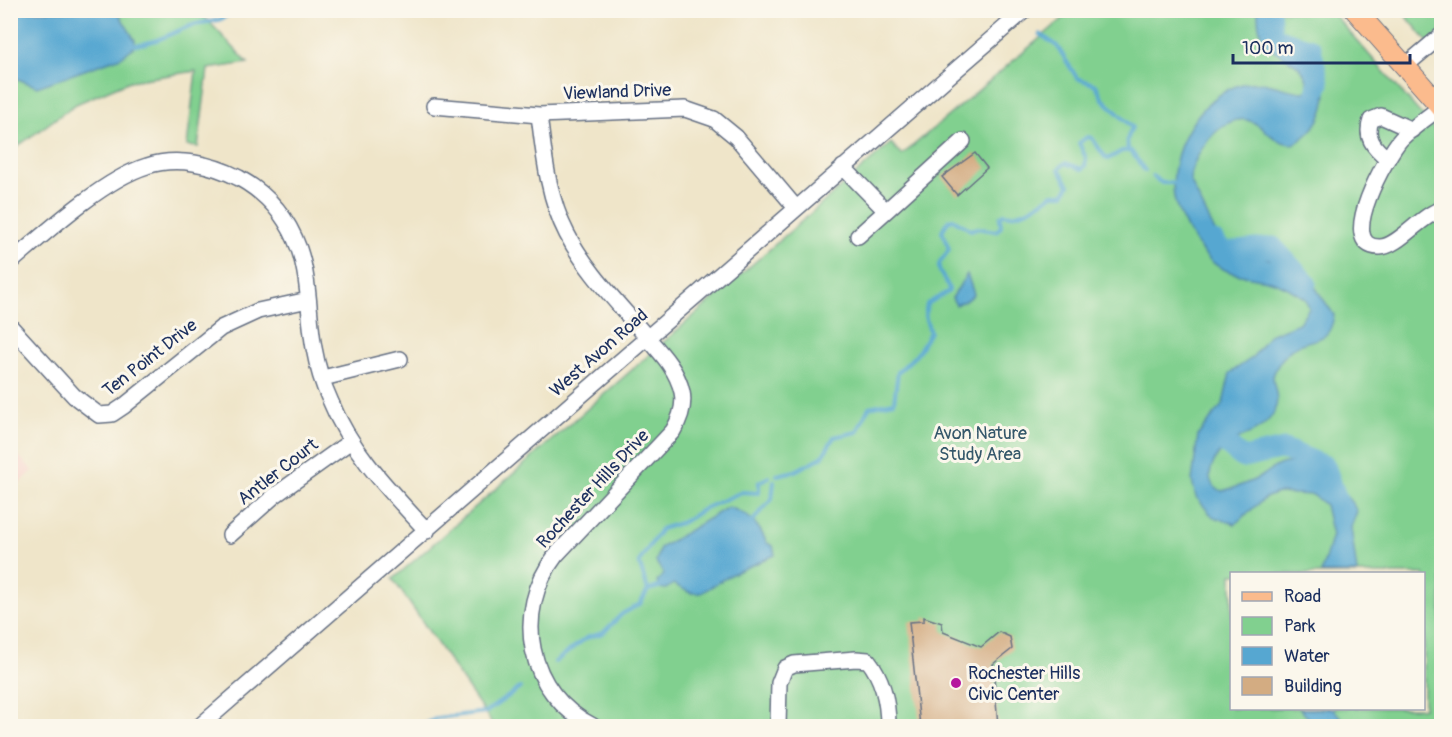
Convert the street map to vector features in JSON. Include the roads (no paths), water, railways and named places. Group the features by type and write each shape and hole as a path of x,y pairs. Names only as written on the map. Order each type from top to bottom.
{"main road":[{"path":"1355,10 1441,107"}],"street":[{"name":"West Avon Road","path":"200,726 1024,10"},
{"path":"1405,66 1442,35"},
{"name":"Viewland Drive","path":"434,106 539,115 685,109 714,119 736,137 796,208"},
{"path":"1441,107 1412,130 1387,158 1360,223 1362,232 1370,244 1379,247 1389,244 1416,222 1442,209"},
{"name":"Rochester Hills Drive","path":"539,115 556,210 568,236 593,272 669,363 679,382 683,397 680,416 667,438 551,562 536,590 531,611 531,643 541,675 561,703 593,726"},
{"path":"1387,158 1371,141 1367,132 1371,120 1381,116 1412,130"},
{"path":"858,236 963,141"},
{"path":"10,263 79,207 113,183 146,166 190,162 234,175 256,187 272,202 285,220 299,250 314,350 330,400 351,441 376,476 427,531"},
{"path":"843,167 886,211"},
{"name":"Ten Point Drive","path":"10,326 74,396 99,416 112,414 124,406 221,328 258,311 308,300"},
{"path":"323,378 400,359"},
{"name":"Antler Court","path":"230,535 274,495 351,441"},
{"path":"777,726 779,683 785,668 794,664 856,659 868,660 878,673 884,692 888,726"}],"water":[{"path":"10,11 117,11 135,40 134,47 121,57 37,87 11,76"},
{"path":"1258,11 1274,11 1275,27 1314,61 1325,84 1326,96 1320,118 1304,137 1294,144 1280,141 1250,121 1239,120 1229,123 1219,129 1202,149 1190,180 1218,238 1241,252 1290,264 1315,287 1334,315 1327,334 1296,346 1277,366 1273,376 1277,398 1274,412 1260,428 1224,448 1211,468 1211,482 1222,491 1253,480 1276,466 1286,463 1296,463 1316,472 1345,495 1357,511 1351,527 1357,572 1321,572 1332,535 1325,505 1313,495 1277,493 1265,498 1235,524 1213,517 1196,497 1192,481 1198,435 1223,404 1230,373 1252,358 1269,335 1299,323 1309,308 1306,299 1282,285 1230,272 1214,264 1202,251 1187,228 1174,197 1173,180 1181,145 1199,114 1212,101 1242,84 1266,84 1304,92 1309,88 1305,75 1298,66 1272,49 1264,40 1259,28"},
{"path":"967,274 974,294 956,305 952,298"},
{"path":"728,507 752,520 767,543 773,546 775,555 732,574 701,593 691,593 673,584 666,589 659,588 657,582 664,574 656,562 660,548"},
{"path":"1301,710 1334,710 1349,726 1316,726"}],"waterway":[{"path":"135,45 154,41 193,25 219,20 235,10"},
{"path":"1270,10 1272,37 1311,49 1319,83 1317,88"},
{"path":"1040,34 1057,46 1077,78 1096,85 1103,99 1132,127 1127,140 1128,150"},
{"path":"777,475 795,471 822,457 834,437 857,432 869,407 894,402 898,372 917,354 930,332 925,316 927,304 949,291 939,270 940,262 949,249 942,231 949,220 953,219 971,230 976,228 996,231 1001,227 1000,217 1004,214 1024,212 1053,194 1064,194 1069,185 1059,169 1065,163 1082,169 1085,166 1086,158 1079,143 1087,137 1092,138 1108,159 1122,151 1131,151 1145,171"},
{"path":"1152,176 1162,183 1174,183"},
{"path":"1215,242 1223,253 1273,247 1306,283"},
{"path":"1228,426 1218,437 1243,458 1284,449 1325,466 1340,508"},
{"path":"555,662 586,638 603,633 622,614 640,604 648,590 639,562 661,529 683,522 705,508 742,492 759,493 759,482 769,477"},
{"path":"751,523 772,499 774,482"},
{"path":"648,590 662,586"},
{"path":"422,726 437,718 486,712 520,688"}],"place":[{"name":"Rochester Hills Civic Center","path":"956,683"}],"park label":[{"name":"Avon Nature Study Area","path":"980,443"}]}
